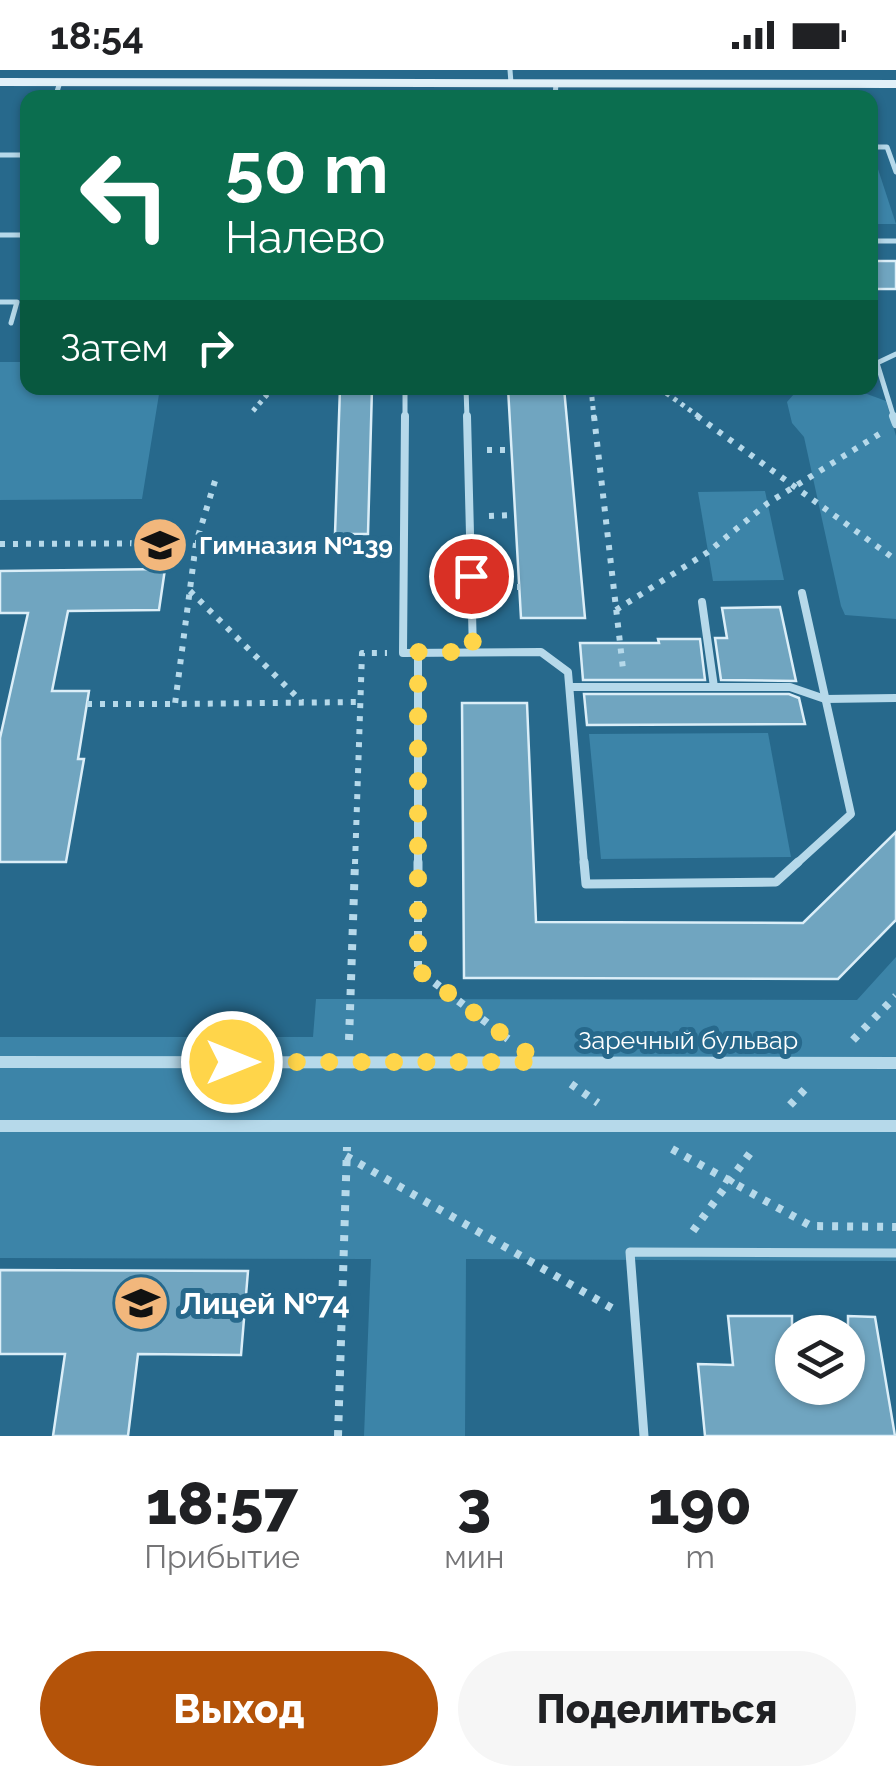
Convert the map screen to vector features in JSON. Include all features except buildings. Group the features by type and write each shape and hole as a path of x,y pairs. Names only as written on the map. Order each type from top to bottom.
{"street":[{"path":"0,82 226,76 510,76 555,90 896,84"},
{"name":"Заречный бульвар","path":"0,1062 896,1062"},
{"path":"0,1126 896,1126"}],"lane":[{"path":"58,90 60,82"},
{"path":"878,148 887,148 896,172"},
{"path":"0,302 17,302 11,322"},
{"path":"878,366 896,424"},
{"path":"405,395 403,652 541,652 568,672 586,884 776,882 851,814 802,593"},
{"path":"466,395 473,652"},
{"path":"702,602 714,686"},
{"path":"418,652 418,881"},
{"path":"570,687 790,686 826,699 896,698"},
{"path":"644,1436 630,1252 896,1253"}],"path":[{"path":"252,412 267,395"},
{"path":"592,395 625,687"},
{"path":"669,395 896,560"},
{"path":"616,610 708,552 797,485 896,424"},
{"path":"486,450 511,450"},
{"path":"175,704 196,543 215,480"},
{"path":"488,516 515,516"},
{"path":"0,544 196,543"},
{"path":"491,587 520,587"},
{"path":"190,592 303,703"},
{"path":"87,704 360,702 362,653 403,652"},
{"path":"418,881 418,970 539,1062 632,1126 810,1226 896,1227"},
{"path":"677,1252 770,1126 896,996"},
{"path":"346,1156 635,1322"}],"shaded area":[{"path":"878,169 896,224 878,224"},
{"path":"0,362 20,362 20,395 159,395 142,499 0,500"},
{"path":"793,395 870,395 886,401 896,436 896,619 845,615 804,437 792,423 787,402"},
{"path":"765,491 784,580 713,581 698,492"},
{"path":"768,733 791,857 601,859 589,734"},
{"path":"896,957 896,1261 466,1259 465,1436 364,1436 371,1259 0,1258 0,1037 313,1037 316,999 857,1000"}],"place":[{"name":"Гимназия №139","path":"160,545"},
{"name":"Лицей №74","path":"141,1303"}],"route":[{"path":"232,1062 539,1062 418,970 418,652 473,652 471,576"}]}
